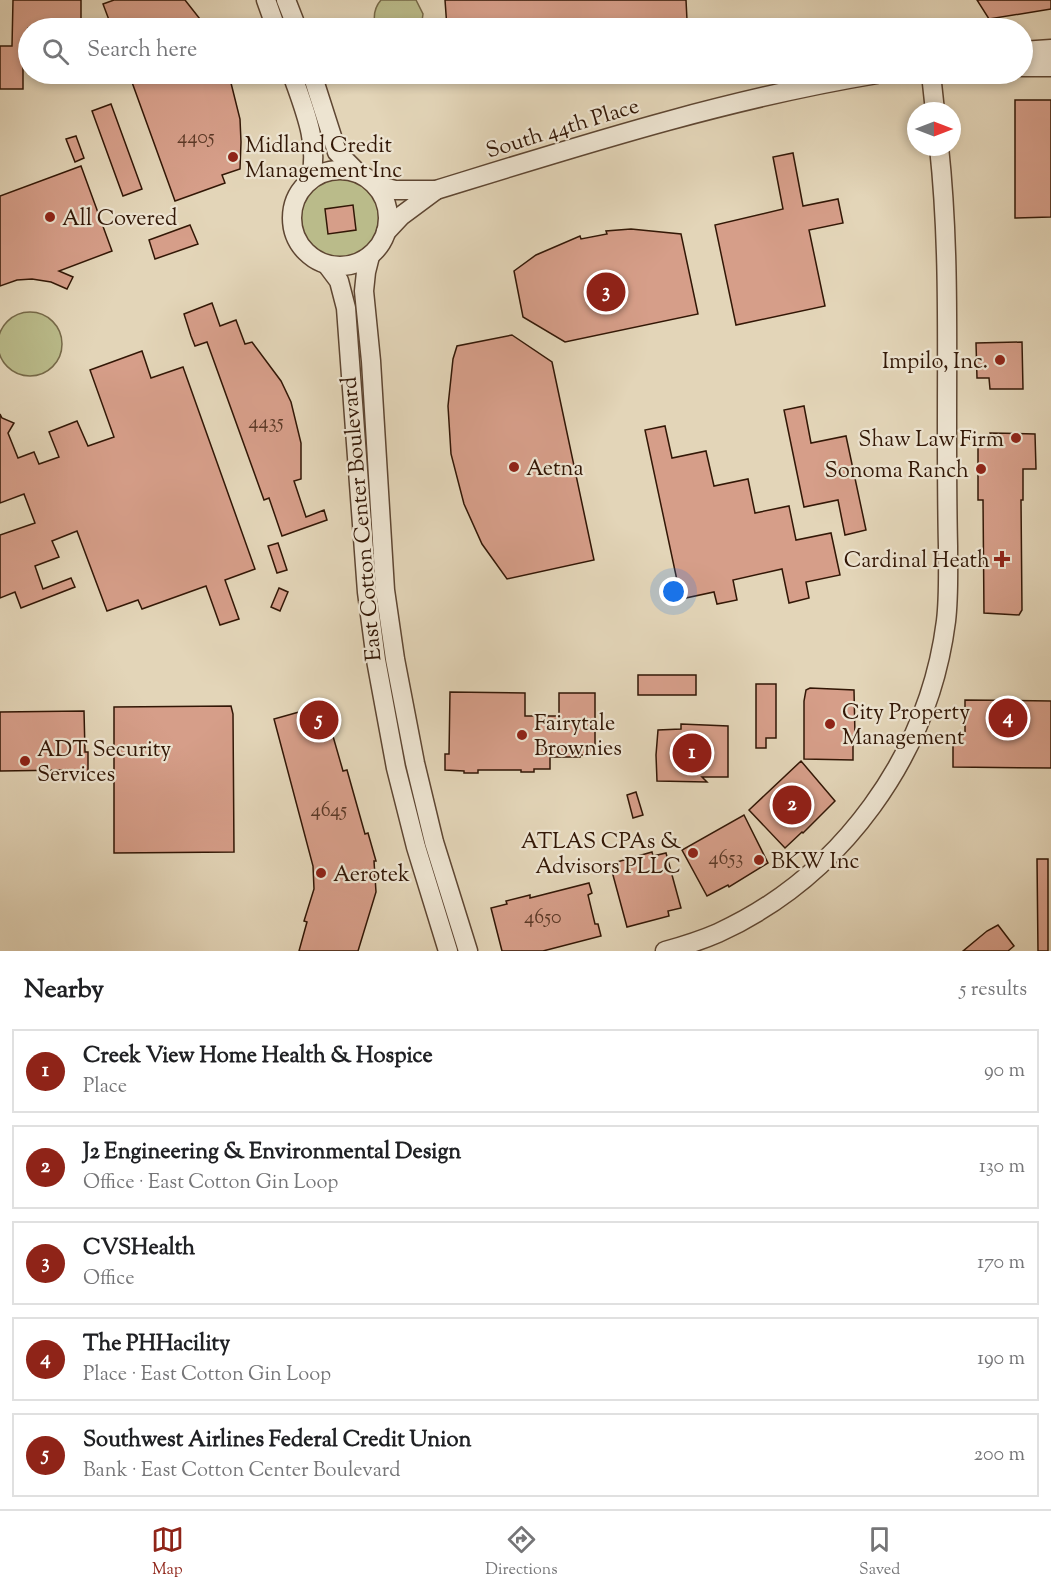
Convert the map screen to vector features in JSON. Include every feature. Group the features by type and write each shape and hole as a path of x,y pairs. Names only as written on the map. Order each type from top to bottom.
{"street":[{"path":"266,0 272,18"},
{"path":"286,0 293,18"},
{"path":"1033,50 1051,49"},
{"path":"1033,67 1051,67"},
{"name":"East Cotton Center Boulevard","path":"295,84 313,139 315,154 311,179 296,198 292,227 295,237 306,253 327,265 335,274 344,296 367,592 376,660 396,768 416,847 448,951"},
{"path":"315,84 337,152 358,173 375,185 386,205 388,222 386,232"},
{"name":"South 44th Place","path":"375,185 395,190 436,190 692,113 822,84"},
{"path":"932,84 934,102"},
{"path":"665,951 717,933 753,915 790,891 846,840 890,781 912,741 929,698 943,642 948,593 948,323 940,156"},
{"path":"311,179 333,170 358,173"},
{"name":"South 44th Place","path":"386,232 401,216 436,190"},
{"name":"East Cotton Center Boulevard","path":"386,232 370,256 364,291 371,361 385,590 396,665 415,763 432,831 468,951"},
{"path":"327,265 349,266 370,256"},
{"path":"351,369 362,397 365,458 369,468 377,477"}],"green space":[{"path":"381,0 416,0 423,14 422,18 374,18 376,7"},
{"path":"332,179 348,179 362,185 373,196 379,210 379,226 373,240 362,251 348,257 332,257 318,251 307,240 301,226 301,210 307,196 318,185"},
{"path":"24,313 36,313 53,321 61,338 61,350 53,367 36,375 24,375 7,367 -1,350 -1,338 7,321"}],"building":[{"path":"13,0 81,0 81,18 18,18 18,84 23,84 23,89 0,89 0,46 12,46"},
{"path":"114,0 185,0 199,18 108,18 103,4"},
{"path":"445,0 686,0 687,18 446,18"},
{"path":"977,0 1051,0 1051,9 988,18"},
{"path":"133,84 231,84 240,119 240,169 222,175 225,183 175,201"},
{"path":"1015,100 1051,100 1051,217 1015,218"},
{"path":"111,104 142,189 123,196 92,111"},
{"path":"76,136 84,158 75,162 66,139"},
{"path":"793,153 803,206 838,199 843,223 809,230 825,306 736,325 715,225 783,209 773,157"},
{"name":"All Covered","path":"81,166 112,251 59,271 73,277 67,289 51,282 32,279 17,280 0,286 0,196"},
{"path":"353,205 356,230 328,234 325,209"},
{"path":"190,225 198,244 155,259 149,240"},
{"path":"631,229 681,234 698,314 565,342 523,317 514,271 536,255 580,236 581,239 607,234 606,231"},
{"path":"212,303 220,326 236,320 245,344 252,342 281,381 291,402 301,443 301,479 294,481 306,517 324,510 327,520 282,536 269,498 264,500 207,342 195,346 184,314"},
{"name":"Aetna","path":"512,335 552,362 594,560 507,579 482,544 464,504 451,454 448,406 453,359 457,346"},
{"name":"Impilo, Inc.","path":"1022,342 1023,389 990,389 989,378 977,378 976,343"},
{"path":"142,351 151,378 183,367 255,569 225,580 239,619 220,625 206,586 142,609 138,600 107,611 77,531 52,541 59,557 35,566 43,589 71,578 75,587 21,608 15,592 0,598 0,535 35,523 24,494 0,503 0,414 2,418 14,423 8,433 18,458 34,452 39,464 59,457 49,432 77,421 88,446 114,437 90,370"},
{"path":"804,406 811,443 846,436 866,530 845,535 838,500 804,507 784,410"},
{"path":"665,426 672,458 706,451 714,486 748,479 755,513 789,506 796,540 831,533 840,575 806,582 809,598 789,603 782,569 733,580 737,600 717,604 714,592 681,599 645,430"},
{"path":"990,433 1035,434 1036,469 1023,469 1022,610 1019,615 984,613 983,500 978,500 978,445 990,445"},
{"path":"278,543 287,570 277,573 268,546"},
{"path":"279,588 288,592 280,611 271,607"},
{"path":"638,675 696,675 696,695 638,695"},
{"path":"756,684 776,684 776,738 766,738 766,748 756,748"},
{"name":"City Property Management","path":"810,688 854,690 853,760 804,759 804,701 806,690"},
{"name":"Fairytale Brownies","path":"450,692 525,693 525,716 559,716 559,693 595,693 595,755 550,757 550,769 534,769 534,772 478,770 478,773 464,773 464,771 445,770 445,754 449,754"},
{"path":"965,700 1051,701 1051,768 953,767 953,735 965,735"},
{"path":"324,705 343,771 347,770 365,834 368,833 376,861 374,861 376,892 358,951 299,951 307,922 304,921 314,889 313,866 274,719"},
{"path":"231,706 233,714 234,852 114,853 114,707"},
{"path":"84,711 88,773 68,773 67,770 0,771 0,712"},
{"path":"681,724 728,726 728,777 702,777 707,782 657,781 658,730 681,729"},
{"path":"801,761 835,801 785,848 749,810"},
{"path":"636,792 643,815 633,818 627,795"},
{"path":"744,815 768,863 729,887 728,885 707,896 682,850"},
{"path":"652,852 653,856 666,853 681,908 668,911 669,916 627,927 610,864"},
{"path":"1037,859 1048,859 1048,951 1038,951"},
{"path":"589,883 592,893 588,895 595,924 598,924 601,936 543,951 502,951 491,908 507,904 506,901 530,895 530,898"},
{"path":"998,925 1014,946 1008,951 963,951 987,931"}],"place":[{"name":"Midland Credit Management Inc","path":"233,157"},
{"name":"All Covered","path":"50,217"},
{"name":"CVSHealth","path":"606,292"},
{"name":"Impilo, Inc.","path":"1000,360"},
{"name":"Shaw Law Firm","path":"1016,438"},
{"name":"Aetna","path":"514,467"},
{"name":"Sonoma Ranch","path":"981,469"},
{"name":"Cardinal Heath","path":"1002,559"},
{"name":"The PHHacility","path":"1008,718"},
{"name":"Southwest Airlines Federal Credit Union","path":"319,720"},
{"name":"City Property Management","path":"830,724"},
{"name":"Fairytale Brownies","path":"522,735"},
{"name":"Creek View Home Health & Hospice","path":"692,753"},
{"name":"ADT Security Services","path":"25,761"},
{"name":"J2 Engineering & Environmental Design","path":"792,805"},
{"name":"ATLAS CPAs & Advisors PLLC","path":"693,853"},
{"name":"BKW Inc","path":"759,860"},
{"name":"Aerotek","path":"321,873"}]}
